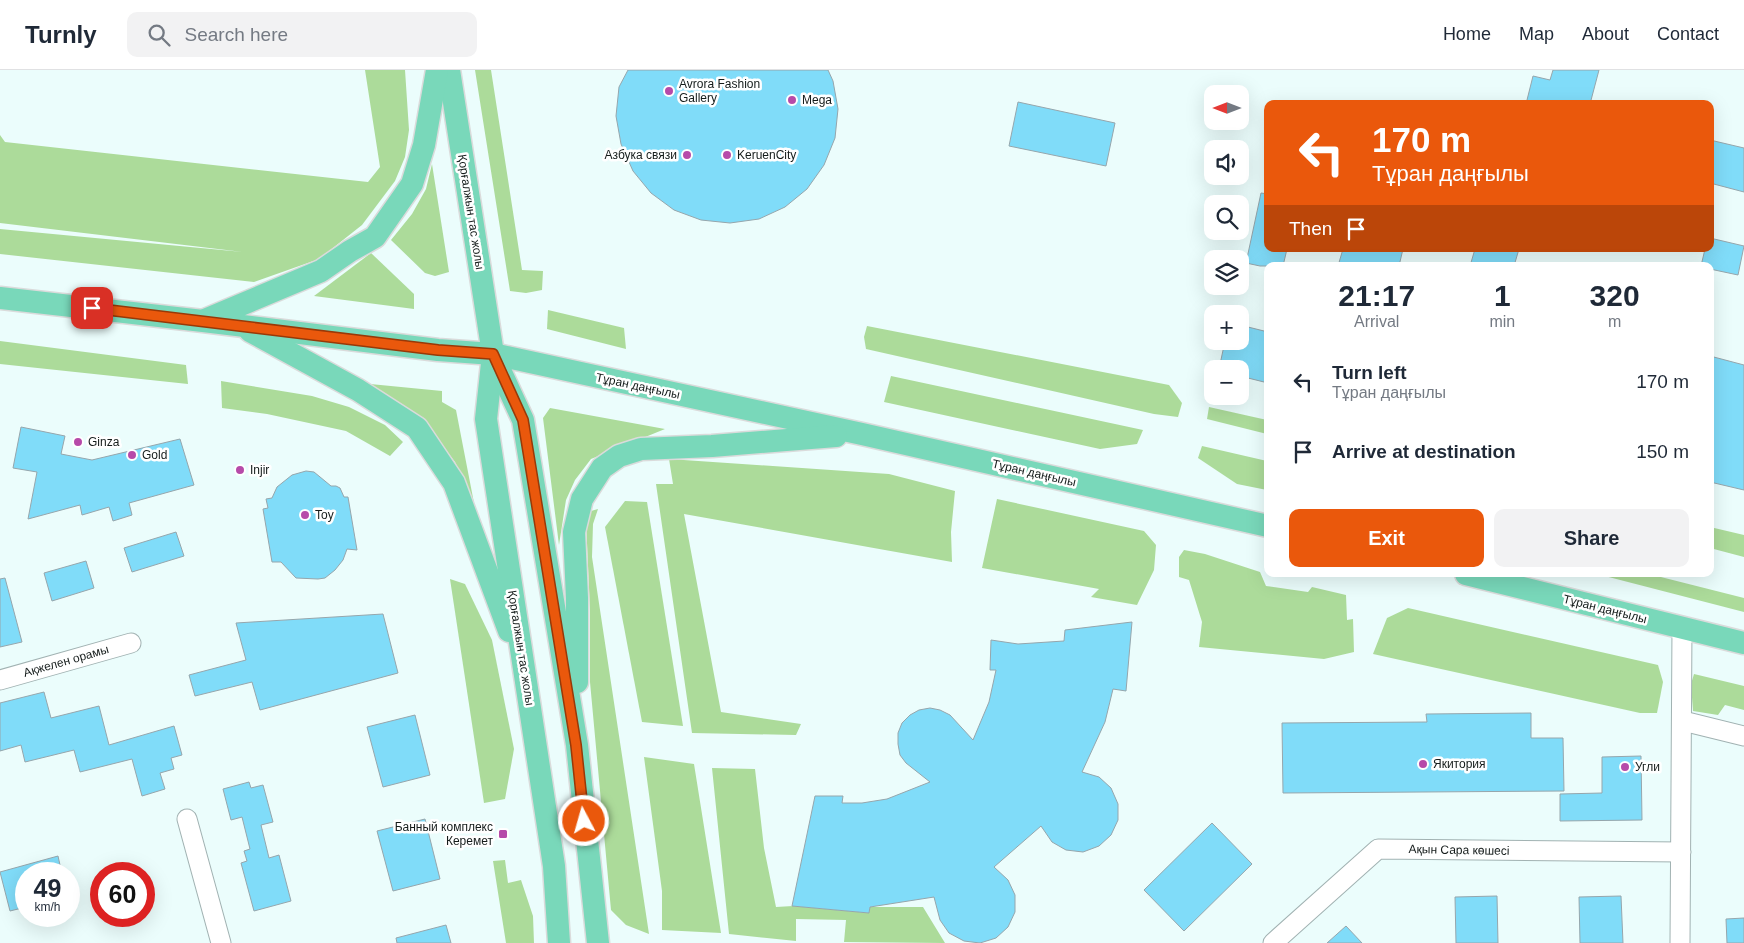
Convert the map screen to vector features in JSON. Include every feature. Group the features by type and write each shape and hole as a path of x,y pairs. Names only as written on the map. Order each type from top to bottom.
{"main road":[{"path":"203,320 321,271 375,237 412,184 424,145 437,70"},
{"name":"Қорғалжын тас жолы","path":"449,70 493,354 486,419 554,866 558,943"},
{"name":"Тұран даңғылы","path":"0,298 203,320 438,350 493,354 862,434 1264,525"},
{"path":"238,325 358,390 417,428 454,483 525,676"},
{"name":"Қорғалжын тас жолы","path":"493,354 523,420 576,745 598,943"},
{"path":"576,745 578,598 574,532 582,499 602,468 620,456 641,449 712,446 862,434"},
{"name":"Тұран даңғылы","path":"1478,577 1744,643"}],"street":[{"path":"1680,943 1683,721 1682,628"},
{"name":"Ақжелен орамы","path":"0,680 131,643"},
{"path":"1683,721 1744,736"},
{"path":"187,819 221,943"},
{"name":"Ақын Сара көшесі","path":"1273,943 1378,849 1681,852"}],"green space":[{"path":"365,70 405,70 409,130 405,157 395,181 362,225 319,259 254,282 0,254 0,229 243,252 0,223 0,135 5,142 368,182 380,167"},
{"path":"475,70 491,70 522,270 543,271 542,290 526,293 510,291"},
{"path":"432,164 449,272 435,276 425,273 391,240 412,214 426,189"},
{"path":"371,253 414,294 414,309 314,296"},
{"path":"548,310 624,328 626,349 547,329"},
{"path":"867,326 1169,385 1182,403 1178,417 1154,414 866,349 864,337"},
{"path":"0,341 186,365 188,384 0,364"},
{"path":"891,376 1143,430 1137,444 1100,449 884,402"},
{"path":"221,381 312,396 349,407 385,425 403,442 390,456 346,431 267,414 222,408"},
{"path":"360,383 442,391 442,402 456,410 474,503 455,462 424,421 412,411"},
{"path":"1209,407 1264,419 1264,433 1207,419"},
{"path":"550,408 665,429 591,459 575,480 566,500 559,545 543,418"},
{"path":"1202,446 1264,460 1264,489 1237,484 1198,458"},
{"path":"669,459 889,474 955,491 951,532 952,562 684,514 721,712 801,724 796,735 692,733 656,484 673,484"},
{"path":"997,499 1144,531 1156,545 1154,570 1137,605 1091,597 1099,589 982,568"},
{"path":"625,501 647,502 683,726 642,722 605,527"},
{"path":"598,509 593,524 592,557 649,934 626,925 611,910 590,682 590,611 586,521 591,511"},
{"path":"1714,528 1744,535 1744,557 1714,549"},
{"path":"1184,550 1205,554 1260,572 1266,586 1308,592 1312,587 1346,595 1347,620 1353,619 1354,652 1324,659 1199,647 1202,622 1189,580 1179,577 1179,557"},
{"path":"1609,577 1661,577 1744,598 1744,612"},
{"path":"450,579 465,584 492,640 514,749 505,799 484,803"},
{"path":"1408,608 1658,665 1663,682 1657,713 1640,713 1373,654 1387,618"},
{"path":"1694,674 1744,686 1744,710 1725,705 1718,715 1693,711 1691,684"},
{"path":"644,757 694,764 721,933 662,930 662,891"},
{"path":"712,768 755,769 764,848 776,907 793,906 869,913 870,907 923,907 945,943 844,942 846,920 796,919 796,941 729,934"},
{"path":"505,860 508,883 521,880 533,916 534,943 506,943 493,861"}],"building":[{"name":"KeruenCity","path":"628,70 828,70 833,81 838,109 835,138 824,165 807,189 785,207 759,219 730,223 701,220 674,210 651,193 633,171 621,144 616,116 619,87"},
{"path":"1553,70 1599,70 1591,100 1527,100 1533,76 1550,80"},
{"path":"1018,102 1115,123 1106,166 1009,146"},
{"path":"1714,141 1744,148 1744,192 1714,184"},
{"path":"1261,193 1264,193 1264,252 1286,252 1284,262 1264,262 1264,266 1249,264 1249,250"},
{"path":"1714,239 1744,246 1738,275 1714,270 1714,262 1702,262 1704,252 1714,252"},
{"path":"1342,252 1402,252 1400,262 1339,262"},
{"path":"1474,252 1518,252 1515,262 1471,262"},
{"path":"1249,327 1264,331 1264,382 1249,378 1249,360 1221,360 1223,350 1249,350"},
{"path":"1714,357 1744,365 1744,490 1714,483"},
{"path":"21,427 65,436 61,454 92,460 180,439 194,485 129,503 132,515 113,521 109,507 82,515 80,505 28,519 37,472 13,468"},
{"path":"306,471 314,472 331,486 340,488 344,497 348,497 357,550 347,549 343,560 325,578 296,578 281,562 272,562 263,509 268,508 266,499 272,498 277,487 292,475"},
{"path":"176,532 184,556 132,572 124,548"},
{"path":"86,561 94,588 52,601 44,573"},
{"path":"5,578 22,642 0,647 0,579"},
{"path":"383,614 398,673 260,710 252,682 195,696 189,675 246,660 236,623"},
{"path":"1132,622 1126,691 1113,689 1105,722 1082,772 1099,777 1111,788 1118,804 1118,820 1111,835 1099,846 1083,852 1066,850 1052,842 1041,826 994,867 1008,880 1015,895 1015,912 1008,927 996,938 980,943 964,941 949,933 940,920 934,897 870,907 869,913 792,906 815,796 843,796 842,803 862,803 887,799 930,782 906,763 900,755 898,733 902,723 919,710 930,708 940,710 950,715 973,740 989,702 996,670 990,670 991,640 1018,644 1064,641 1065,630"},
{"path":"44,692 51,718 99,706 109,745 174,726 182,755 171,758 174,769 160,773 165,789 142,796 132,759 80,772 74,750 25,762 21,745 0,751 0,703"},
{"name":"Якитория","path":"1531,713 1531,738 1563,738 1564,791 1283,793 1282,723 1427,722 1426,714"},
{"path":"415,715 430,775 383,787 367,727"},
{"path":"1641,756 1642,820 1560,821 1560,794 1602,793 1602,757"},
{"path":"249,782 251,788 263,785 273,822 261,825 269,858 279,855 291,901 254,911 241,863 247,861 244,851 250,849 242,817 231,820 223,789"},
{"path":"425,819 440,879 393,891 377,831"},
{"path":"1212,823 1252,864 1184,931 1144,890"},
{"path":"58,856 59,862 36,862"},
{"path":"15,868 15,910 10,911 0,872"},
{"path":"1497,896 1498,943 1456,943 1455,897"},
{"path":"1621,896 1623,943 1580,943 1579,897"},
{"path":"1744,918 1744,943 1727,943 1726,919"},
{"path":"446,925 451,943 397,943 396,938"},
{"path":"1346,926 1362,943 1327,943"}],"place":[{"name":"Avrora Fashion Gallery","path":"669,91"},
{"name":"Mega","path":"792,100"},
{"name":"Азбука связи","path":"687,155"},
{"name":"KeruenCity","path":"727,155"},
{"name":"Ginza","path":"78,442"},
{"name":"Gold","path":"132,455"},
{"name":"Injir","path":"240,470"},
{"name":"Toy","path":"305,515"},
{"name":"Якитория","path":"1423,764"},
{"name":"Угли","path":"1625,767"},
{"name":"Банный комплекс Керемет","path":"503,834"}],"route":[{"path":"92,308 438,350 493,354 523,420 576,745 584,821"}]}
